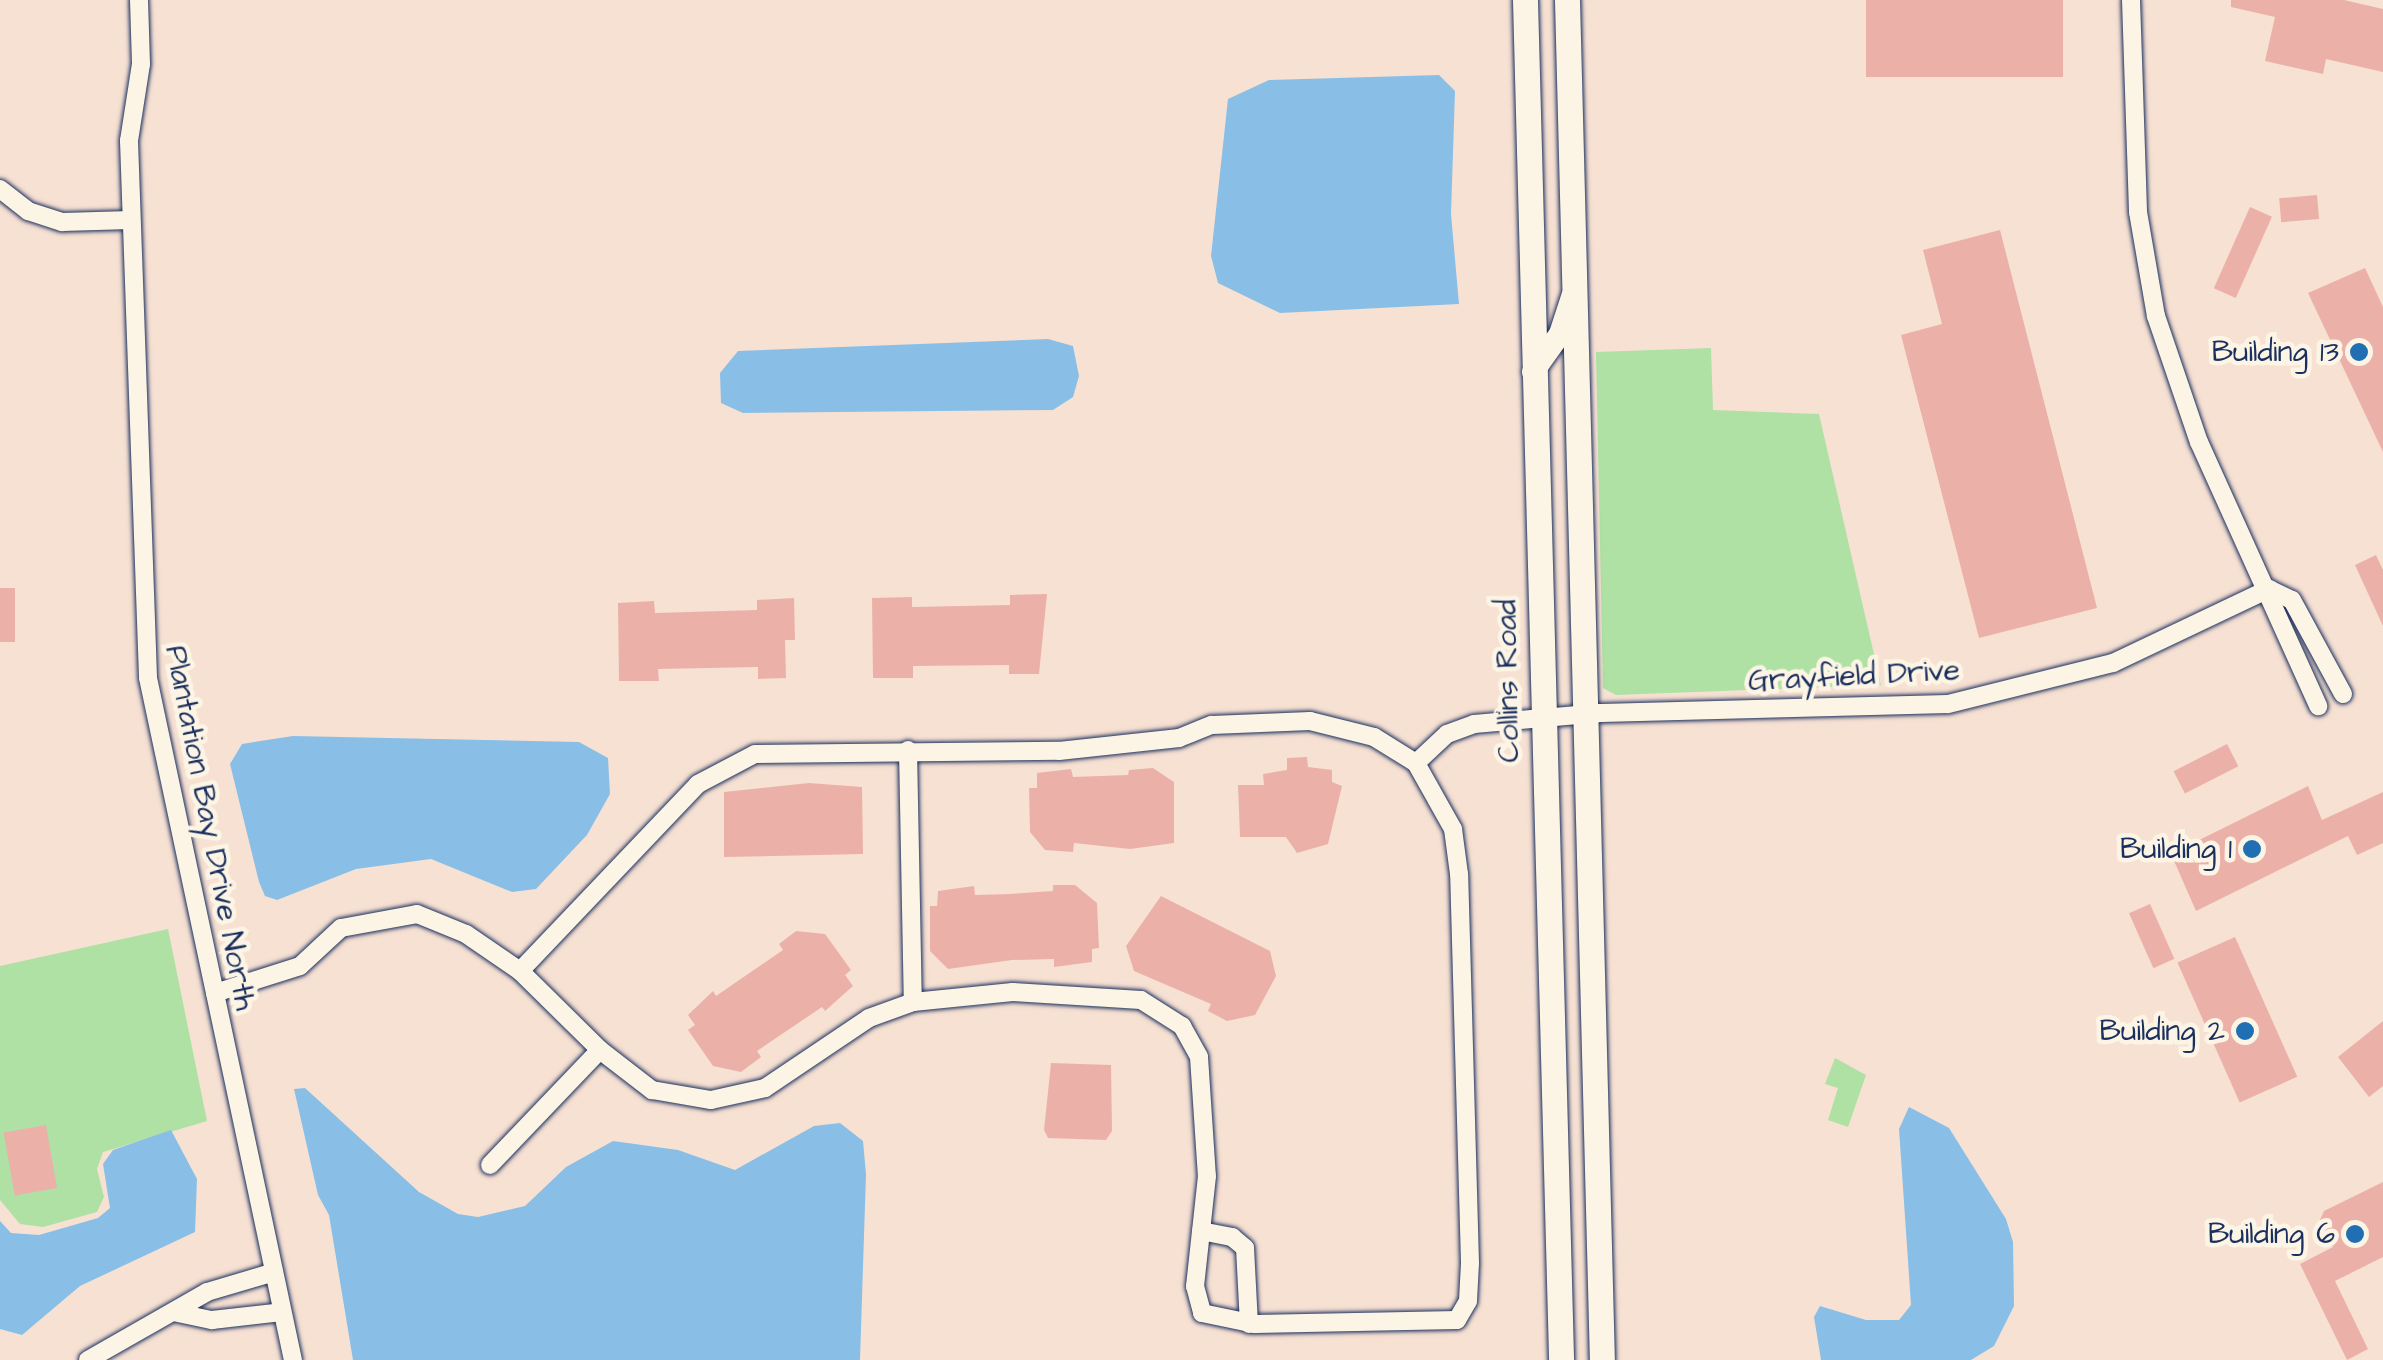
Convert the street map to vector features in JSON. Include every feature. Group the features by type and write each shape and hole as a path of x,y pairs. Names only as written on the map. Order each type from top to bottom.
{"main road":[{"name":"Collins Road","path":"1526,0 1561,1360"},
{"path":"1567,0 1582,714 1602,1360"}],"street":[{"name":"Plantation Bay Drive North","path":"139,0 131,220 148,678 292,1360"},
{"path":"2130,0 2138,212 2156,316 2187,412 2269,588 2282,635 2318,706"},
{"path":"0,189 28,211 62,222 131,220"},
{"path":"1533,372 1560,334 1573,291"},
{"path":"2269,588 2292,600 2343,694"},
{"name":"Grayfield Drive","path":"1416,763 1447,734 1474,724 1582,714 1948,704 2113,663 2269,588"},
{"path":"215,994 300,966 341,928 386,916 417,914 448,925 520,971 600,1050 652,1090 734,1099 765,1088 869,1018 913,1002 965,994 1076,994 1165,1009 1198,1058 1206,1143 1195,1286 1202,1314 1250,1324 1434,1323 1465,1314 1470,1263 1458,874 1453,829 1416,763 1374,736 1310,721 1212,725 1179,738 1059,751 755,754 698,784 520,971"},
{"path":"908,750 913,1002"},
{"path":"490,1165 600,1050"},
{"path":"1201,1231 1232,1237 1245,1248 1250,1324"},
{"path":"88,1360 138,1327 178,1313 207,1292 274,1272"},
{"path":"178,1313 212,1320 282,1312"}],"green space":[{"path":"1711,348 1713,410 1819,414 1881,685 1616,695 1603,688 1596,352"},
{"path":"168,929 207,1121 103,1152 97,1169 104,1197 97,1212 43,1227 20,1224 0,1200 0,966"},
{"path":"1835,1058 1866,1075 1848,1127 1828,1120 1838,1088 1825,1084"}],"water":[{"path":"1439,75 1455,91 1451,214 1459,304 1280,313 1218,283 1211,256 1228,99 1269,80"},
{"path":"1048,339 1073,346 1079,376 1073,397 1053,410 743,413 721,403 720,373 738,351"},
{"path":"293,736 579,742 608,758 610,794 587,835 536,889 512,892 431,859 356,869 277,900 265,896 259,882 230,764 242,744"},
{"path":"305,1088 419,1192 458,1214 478,1217 525,1206 566,1167 613,1141 678,1150 735,1170 814,1126 840,1123 863,1141 866,1174 860,1360 353,1360 329,1215 318,1195 294,1089"},
{"path":"1909,1107 1949,1128 2006,1219 2013,1242 2014,1306 1994,1346 1971,1360 1821,1360 1814,1317 1820,1306 1866,1320 1899,1320 1911,1305 1899,1129"},
{"path":"171,1130 197,1179 195,1232 80,1286 22,1335 0,1329 0,1221 11,1233 39,1235 98,1218 110,1208 103,1164 113,1150"}],"building":[{"path":"1866,0 2063,0 2063,77 1866,77"},
{"path":"2231,0 2344,0 2383,9 2383,72 2326,59 2323,74 2265,61 2275,17 2231,7"},
{"path":"2317,195 2319,219 2281,222 2279,198"},
{"path":"2250,207 2272,217 2236,298 2214,288"},
{"path":"2000,230 2097,608 1979,638 1901,335 1942,324 1923,250"},
{"name":"Building 13","path":"2365,268 2383,307 2383,452 2308,293"},
{"path":"2376,555 2383,570 2383,626 2355,565"},
{"path":"0,588 15,588 15,642 0,642"},
{"path":"1047,594 1039,674 1009,674 1009,665 913,666 913,678 873,678 872,598 912,597 912,607 1010,605 1010,595"},
{"path":"794,598 795,640 785,640 786,678 758,679 758,667 658,669 659,681 619,681 618,603 654,601 655,613 757,610 757,600"},
{"path":"2227,744 2238,766 2185,794 2174,771"},
{"path":"1307,757 1308,767 1332,770 1332,782 1342,786 1328,844 1297,853 1286,837 1240,837 1238,785 1264,785 1263,774 1287,770 1287,758"},
{"path":"1153,768 1174,782 1174,843 1130,849 1074,843 1073,852 1045,850 1030,832 1029,788 1037,788 1037,773 1071,769 1073,777 1128,775 1129,770"},
{"path":"809,783 862,787 863,854 724,857 724,792"},
{"name":"Building 1","path":"2308,786 2322,820 2383,792 2383,843 2357,855 2348,836 2196,911 2171,854"},
{"path":"1053,885 1075,885 1097,903 1099,948 1092,949 1092,962 1054,967 1054,959 1012,960 948,969 930,951 930,906 937,906 938,891 974,886 975,895 1010,894 1053,891"},
{"path":"1161,896 1270,951 1276,976 1255,1015 1227,1021 1208,1011 1211,1004 1134,971 1126,946"},
{"path":"2150,904 2174,959 2153,968 2129,913"},
{"path":"796,931 825,934 851,970 845,975 853,986 825,1011 822,1007 757,1051 761,1057 741,1072 713,1066 688,1030 695,1025 688,1015 713,991 716,996 783,950 779,944"},
{"name":"Building 2","path":"2235,937 2297,1077 2240,1102 2177,963"},
{"path":"2383,1021 2383,1086 2369,1097 2338,1057"},
{"path":"1051,1063 1111,1065 1112,1131 1106,1140 1048,1138 1044,1130"},
{"path":"46,1125 57,1188 15,1195 4,1132"},
{"path":"2383,1182 2383,1257 2335,1281 2368,1349 2347,1360 2300,1264 2333,1247 2320,1220 2324,1211"}],"place":[{"name":"Building 13","path":"2359,352"},
{"name":"Building 1","path":"2252,849"},
{"name":"Building 2","path":"2245,1031"},
{"name":"Building 6","path":"2355,1234"}]}
